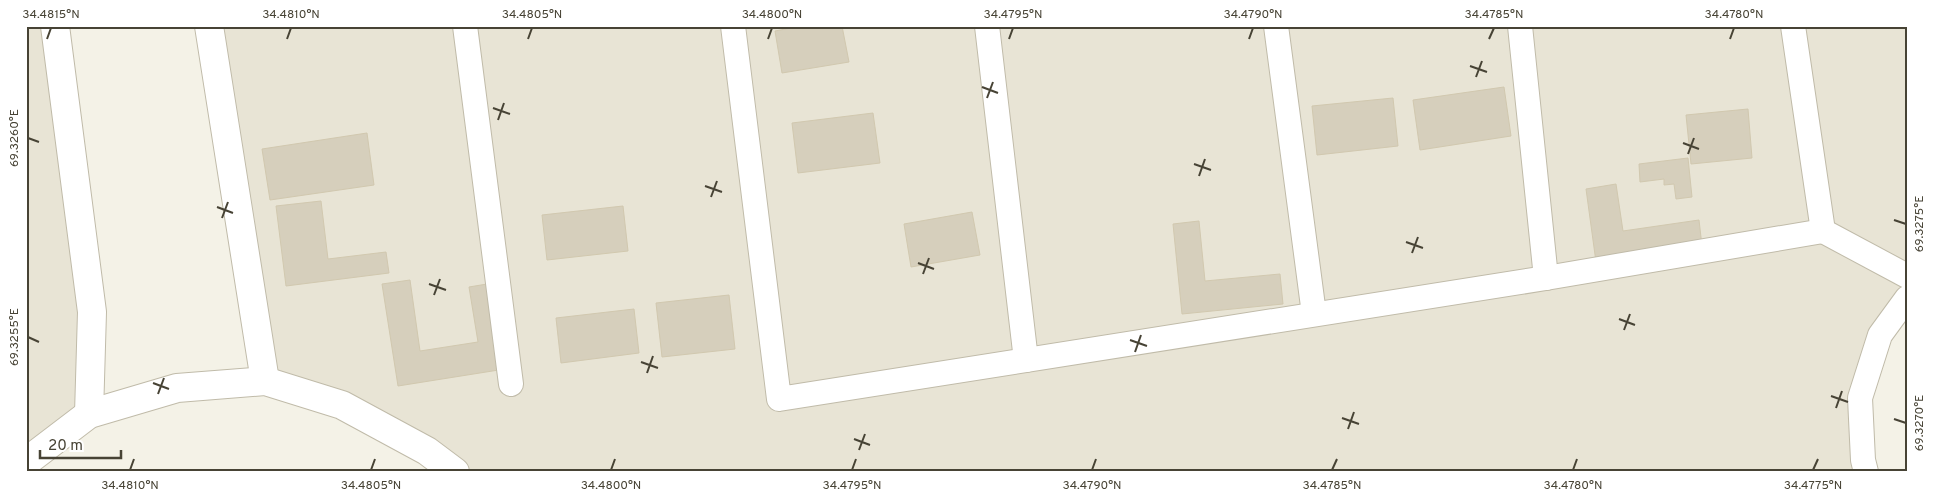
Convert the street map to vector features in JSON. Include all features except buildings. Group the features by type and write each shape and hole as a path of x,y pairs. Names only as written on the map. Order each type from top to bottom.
{"street":[{"path":"55,26 92,312 89,414"},
{"path":"209,26 265,381"},
{"path":"465,26 511,384"},
{"path":"733,26 779,399 1546,278 1823,231 1907,276"},
{"path":"987,26 1026,360"},
{"path":"1276,26 1314,314"},
{"path":"1520,26 1546,278"},
{"path":"1793,26 1823,231"},
{"path":"1866,472 1863,460 1860,398 1880,335 1907,298"},
{"path":"26,462 89,414 177,388 265,381 342,405 427,451 455,472"}],"shaded area":[{"path":"26,26 55,26 89,414 26,462"},
{"path":"209,26 1907,26 1907,298 1860,398 1866,472 455,472 265,381"}]}
